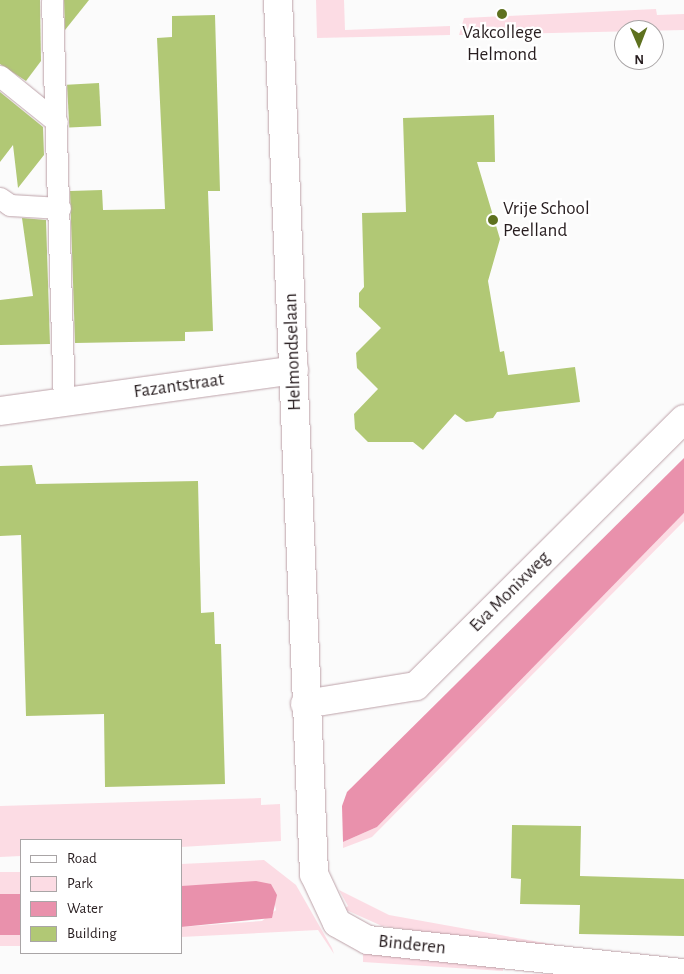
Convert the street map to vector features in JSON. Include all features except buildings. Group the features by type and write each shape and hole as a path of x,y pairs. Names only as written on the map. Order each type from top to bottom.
{"street":[{"name":"Helmondselaan","path":"278,0 294,370 305,704"},
{"name":"Fazantstraat","path":"0,411 294,370"},
{"name":"Eva Monixweg","path":"305,704 416,686 684,419"},
{"name":"Binderen","path":"305,704 309,850 314,874 337,923 368,940 684,973"}],"lane":[{"path":"52,0 60,208 64,402"},
{"path":"0,76 57,122"},
{"path":"0,198 10,205 60,208"}],"green space":[{"path":"316,0 344,0 345,30 450,26 450,35 317,38"},
{"path":"656,9 657,15 684,14 684,30 664,30 664,20 614,20 614,32 459,35 464,18"},
{"path":"684,513 684,521 372,837 343,848 343,842 377,827"},
{"path":"261,798 261,805 280,804 281,841 182,847 182,839 20,839 20,856 0,857 0,806"},
{"path":"264,860 296,885 334,954 318,930 182,937 182,927 262,921 276,910 271,884 182,886 182,864"},
{"path":"0,872 20,872 20,894 0,894"},
{"path":"339,890 389,915 556,945 555,950 382,926 344,909 348,906"},
{"path":"0,935 20,935 20,946 0,946"},
{"path":"363,952 503,967 503,971 363,962"}],"water":[{"path":"684,458 684,513 377,827 343,842 342,806 347,792"},
{"path":"256,881 271,884 277,895 272,918 182,927 182,886"},
{"path":"0,894 20,894 20,935 0,935"}],"place":[{"name":"Vakcollege Helmond","path":"502,14"},
{"name":"Vrije School Peelland","path":"493,220"}]}
